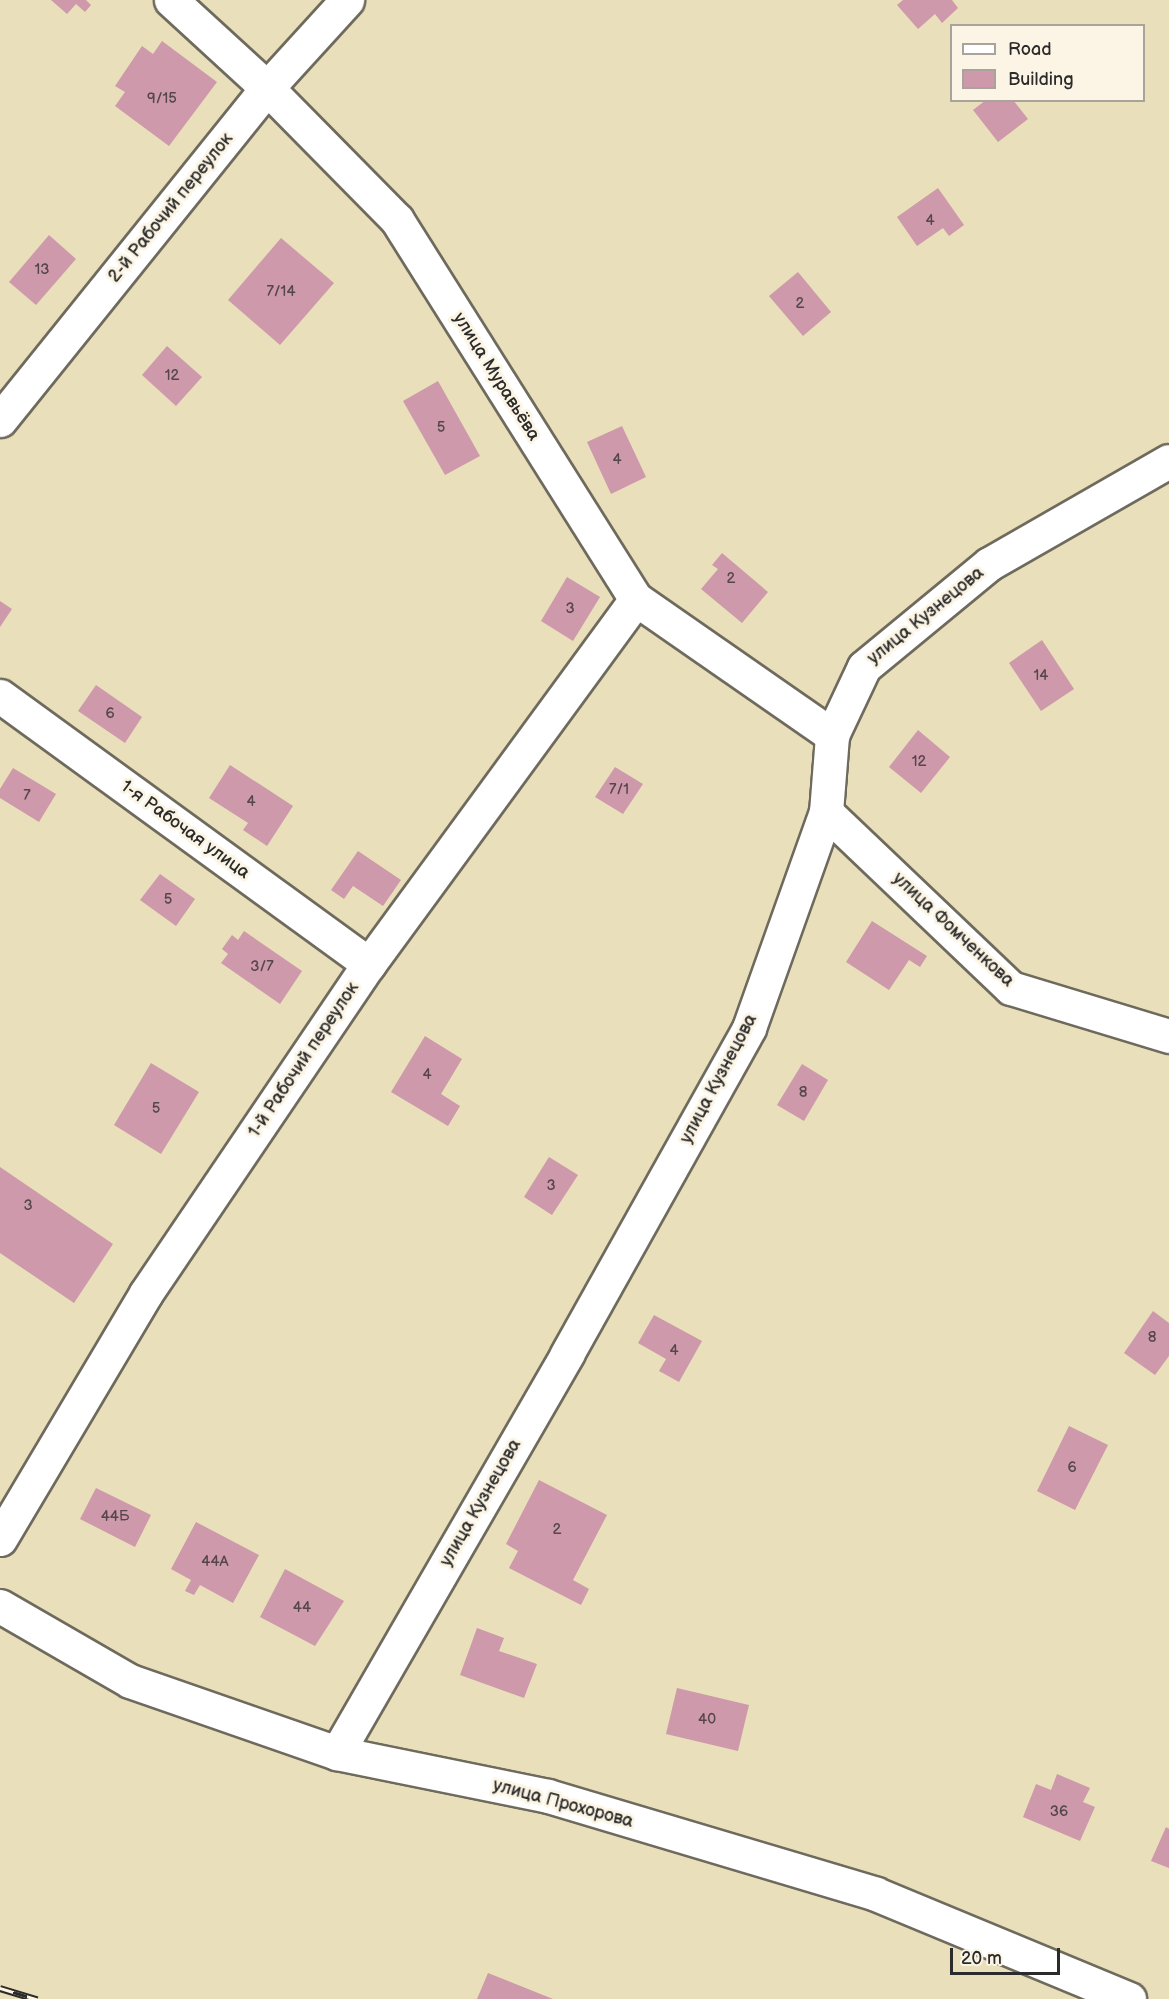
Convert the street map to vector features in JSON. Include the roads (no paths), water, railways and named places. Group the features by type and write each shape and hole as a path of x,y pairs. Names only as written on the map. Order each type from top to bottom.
{"street":[{"name":"улица Муравьёва","path":"171,0 267,88 397,220 636,599 832,735"},
{"name":"2-й Рабочий переулок","path":"0,420 267,88 347,0"},
{"name":"улица Кузнецова","path":"337,1753 567,1354 749,1028 826,812 832,735 864,667 989,564 1169,461"},
{"name":"1-й Рабочий переулок","path":"0,1539 146,1293 369,964 636,599"},
{"name":"1-я Рабочая улица","path":"0,696 369,964"},
{"name":"улица Фомченкова","path":"826,812 1011,988 1169,1036"},
{"name":"улица Прохорова","path":"0,1606 130,1680 337,1753 548,1796 876,1894 1129,1999"}],"railway":[{"path":"0,1988 37,1999"}]}
